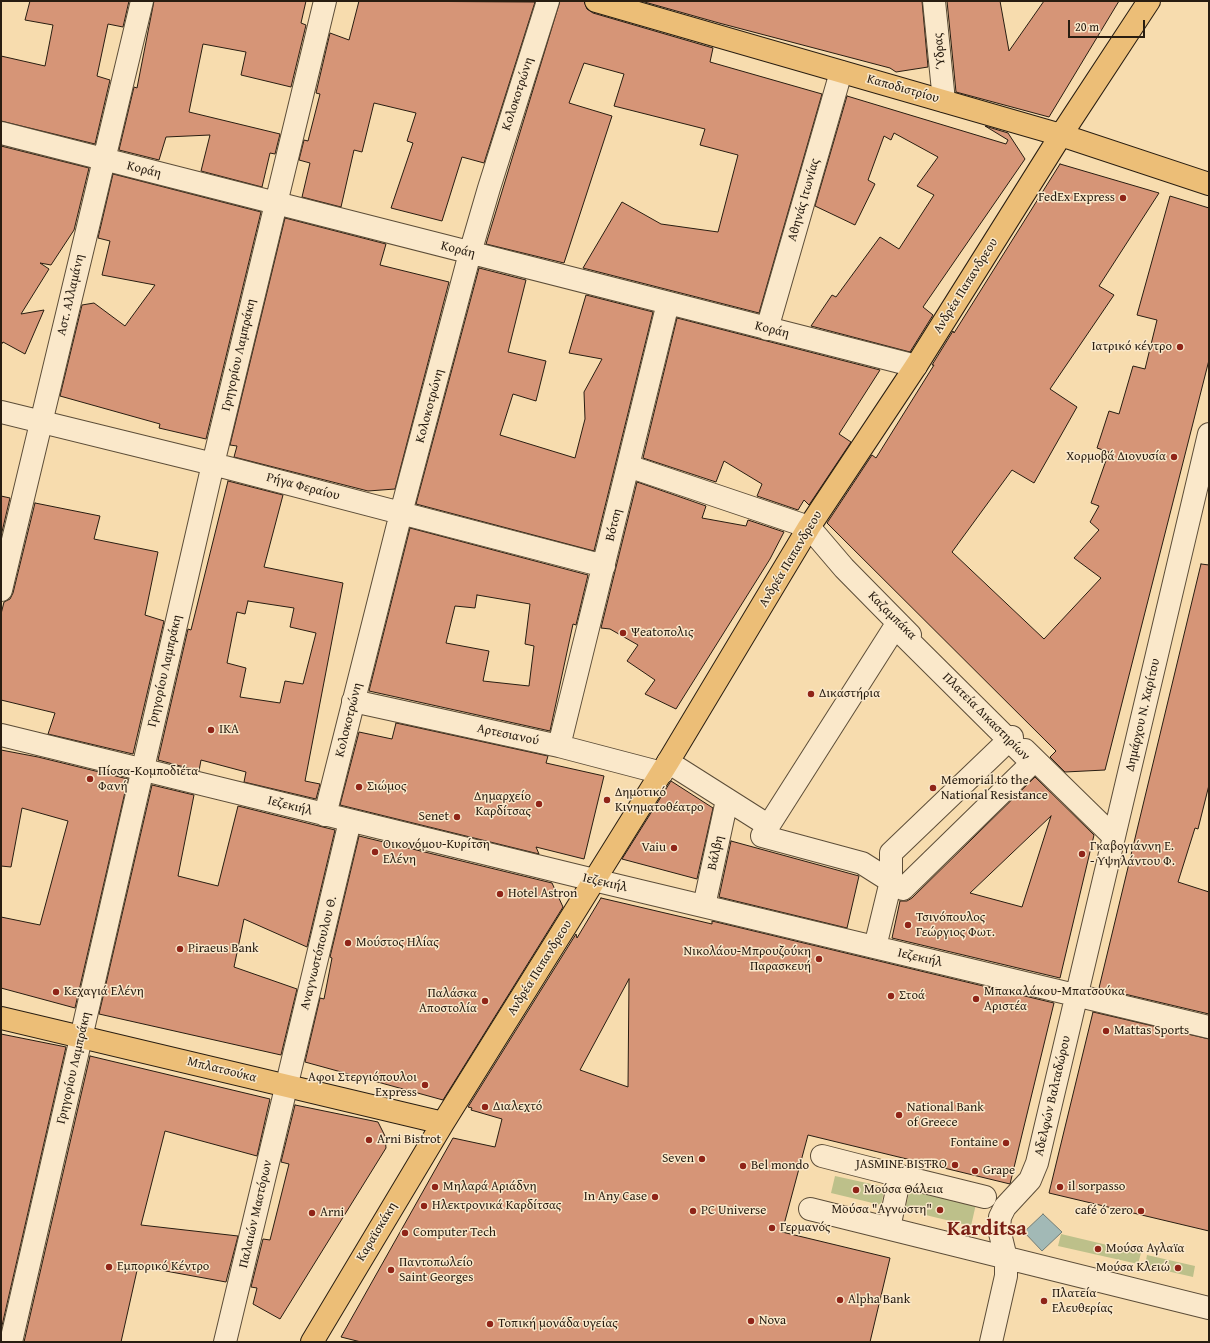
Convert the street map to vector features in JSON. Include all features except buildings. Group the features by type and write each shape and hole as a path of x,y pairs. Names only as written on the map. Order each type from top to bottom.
{"main road":[{"name":"Καποδιστρίου","path":"596,1 1061,135 1209,184"},
{"name":"Ανδρέα Παπανδρεου","path":"443,1123 665,768 809,527 916,366 1061,135 1149,1"},
{"name":"Μπλατσούκα","path":"1,1018 443,1123"},
{"name":"Καραϊσκάκη","path":"312,1342 443,1123"}],"street":[{"name":"Αστ. Αλλαμάνη","path":"1,590 142,1"},
{"name":"Γρηγορίου Λαμπράκη","path":"11,1342 213,464 325,1"},
{"name":"Κολοκοτρώνη","path":"325,814 401,513 470,253 548,1"},
{"name":"Ύδρας","path":"934,1 944,101"},
{"name":"Αθηνάς Ιτωνίας","path":"767,328 841,72"},
{"name":"Κοράη","path":"1,133 916,366"},
{"name":"Βότση","path":"559,746 668,303"},
{"name":"Ρήγα Φεραίου","path":"1,412 213,464 604,566"},
{"name":"Δημάρχου Ν. Χαρίτου","path":"1077,996 1209,434"},
{"path":"628,466 809,527"},
{"name":"Καζαμπάκα","path":"809,527 844,568 1011,739 1114,837"},
{"name":"Πλατεία Δικαστηρίων","path":"896,628 1011,739 1032,763 903,889 862,862 762,836 769,826 896,628"},
{"name":"Αρτεσιανού","path":"353,701 665,768 727,800 769,826"},
{"name":"Ιεζεκιήλ","path":"1,735 875,948 1209,1027"},
{"path":"875,948 891,881 891,853 1011,739"},
{"name":"Βάλβη","path":"704,906 727,800"},
{"name":"Αναγνωστόπουλου Θ.","path":"286,1086 350,821"},
{"name":"Αδελφών Βαλταδώρου","path":"991,1342 1005,1283 1006,1258 1000,1234 1000,1217 1005,1207 1030,1180 1037,1163 1077,996"},
{"name":"Παλαιών Μαστόρων","path":"225,1342 286,1086"},
{"path":"822,1156 985,1197"},
{"path":"889,1228 900,1176"},
{"path":"810,1209 1209,1308"}],"green space":[{"path":"835,1176 885,1187 881,1205 831,1193"},
{"path":"910,1189 976,1204 971,1226 905,1210"},
{"path":"1061,1234 1141,1253 1138,1264 1058,1246"},
{"path":"1147,1255 1195,1266 1193,1277 1145,1266"}],"water":[{"path":"1043,1214 1062,1232 1042,1251 1024,1232"}],"place":[{"name":"FedEx Express","path":"1123,198"},
{"name":"Ιατρικό κέντρο","path":"1180,347"},
{"name":"Χορμοβά Διονυσία","path":"1174,457"},
{"name":"Ψeatοπολις","path":"623,633"},
{"name":"Δικαστήρια","path":"811,694"},
{"name":"ΙΚΑ","path":"211,730"},
{"name":"Πίσσα-Κομποδιέτα Φανή","path":"90,779"},
{"name":"Σιώμος","path":"359,787"},
{"name":"Memorial to the National Resistance","path":"933,788"},
{"name":"Δημοτικό Κινηματοθέατρο","path":"607,800"},
{"name":"Δημαρχείο Καρδίτσας","path":"539,804"},
{"name":"Senet","path":"457,817"},
{"name":"Vaiu","path":"674,848"},
{"name":"Οικονόμου-Κυρίτση Ελένη","path":"375,852"},
{"name":"Γκαβογιάννη Ε. - Υψηλάντου Φ.","path":"1082,854"},
{"name":"Hotel Astron","path":"500,894"},
{"name":"Τσινόπουλος Γεώργιος Φωτ.","path":"908,925"},
{"name":"Μούστος Ηλίας","path":"348,943"},
{"name":"Piraeus Bank","path":"180,949"},
{"name":"Νικολάου-Μπρουζούκη Παρασκευή","path":"819,959"},
{"name":"Κεχαγιά Ελένη","path":"56,992"},
{"name":"Στοά","path":"891,996"},
{"name":"Μπακαλάκου-Μπατσούκα Αριστέα","path":"976,999"},
{"name":"Παλάσκα Αποστολία","path":"485,1001"},
{"name":"Mattas Sports","path":"1106,1031"},
{"name":"Αφοι Στεργιόπουλοι Express","path":"425,1085"},
{"name":"Διαλεχτό","path":"485,1107"},
{"name":"National Bank of Greece","path":"899,1115"},
{"name":"Arni Bistrot","path":"369,1140"},
{"name":"Fontaine","path":"1006,1143"},
{"name":"Seven","path":"702,1159"},
{"name":"JASMINE BISTRO","path":"955,1165"},
{"name":"Bel mondo","path":"743,1166"},
{"name":"Grape","path":"975,1171"},
{"name":"Μηλαρά Αριάδνη","path":"435,1187"},
{"name":"il sorpasso","path":"1060,1187"},
{"name":"Μούσα Θάλεια","path":"856,1190"},
{"name":"In Any Case","path":"655,1197"},
{"name":"Ηλεκτρονικά Καρδίτσας","path":"424,1206"},
{"name":"Μούσα \"Αγνωστη\"","path":"940,1210"},
{"name":"PC Universe","path":"693,1211"},
{"name":"café ó zero","path":"1141,1211"},
{"name":"Arni","path":"312,1213"},
{"name":"Γερμανός","path":"772,1228"},
{"name":"Computer Tech","path":"405,1233"},
{"name":"Μούσα Αγλαϊα","path":"1098,1249"},
{"name":"Εμπορικό Κέντρο","path":"109,1267"},
{"name":"Μούσα Κλειώ","path":"1178,1268"},
{"name":"Παντοπωλείο Saint Georges","path":"391,1270"},
{"name":"Alpha Bank","path":"840,1300"},
{"name":"Πλατεία Ελευθερίας","path":"1044,1301"},
{"name":"Nova","path":"751,1321"},
{"name":"Τοπική μονάδα υγείας","path":"490,1324"}],"district":[{"name":"Karditsa","path":"987,1230"}]}
